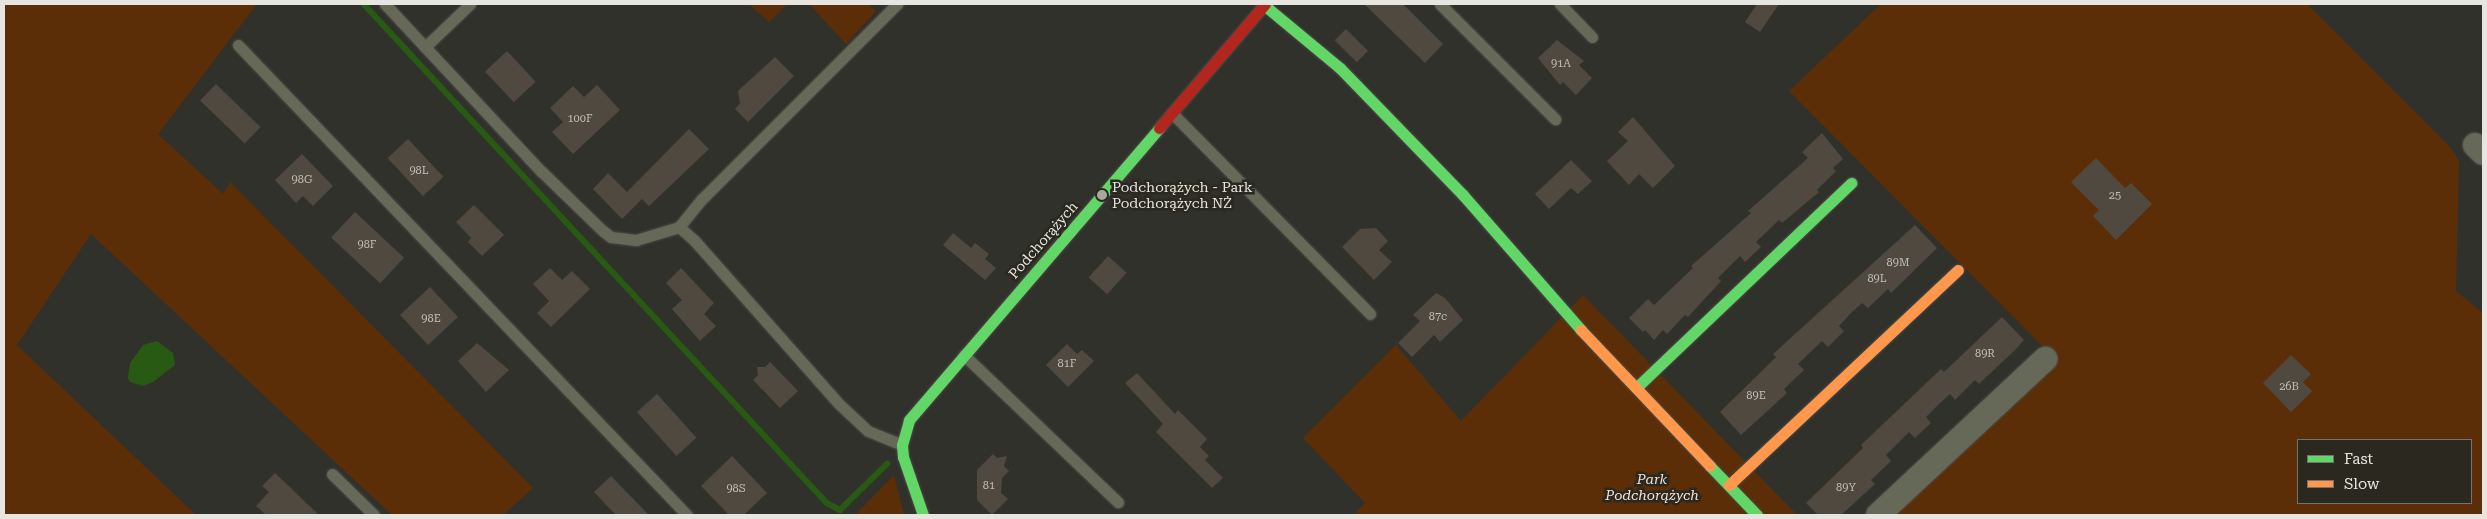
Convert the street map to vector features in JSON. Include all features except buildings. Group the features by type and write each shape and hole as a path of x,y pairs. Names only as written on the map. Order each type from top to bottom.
{"street":[{"name":"Podchorążych","path":"923,515 906,469 902,445 909,420 1264,5"},
{"path":"1264,5 1310,41 1347,75 1463,195 1591,341 1637,387 1757,515"},
{"path":"1637,387 1850,183"},
{"path":"1729,486 1958,270"},
{"path":"1878,515 2045,359"}],"lane":[{"path":"385,4 540,171 611,237 636,240 679,228 702,199 897,4"},
{"path":"425,47 470,4"},
{"path":"1440,4 1555,119"},
{"path":"1560,4 1592,37"},
{"path":"238,45 687,515"},
{"path":"1172,113 1370,314"},
{"path":"679,228 694,240 838,404 868,432 902,445"},
{"path":"964,355 1118,502"},
{"path":"332,474 374,515"}],"green space":[{"path":"4,4 257,4 158,134 223,194 230,182 533,488 503,515 392,515 91,234 17,345 196,515 4,515"},
{"path":"749,4 788,4 769,22"},
{"path":"809,4 868,4 876,11 846,44"},
{"path":"1881,4 2307,4 2451,148 2459,161 2456,291 2483,313 2483,515 1894,515 2056,360 1789,91"},
{"name":"Park Podchorążych","path":"1583,295 1797,515 1353,515 1365,503 1303,438 1396,345 1461,421"},
{"path":"894,475 904,515 855,515"}],"shaded area":[{"path":"157,341 173,353 175,365 153,382 143,386 130,382 128,378 130,363 143,345"}],"waterway":[{"path":"364,4 827,503 840,510 887,464"}],"traffic: fast":[{"path":"1264,5 1340,68 1463,195 1581,330"},
{"path":"923,515 903,457 902,445 909,420 1159,128"},
{"path":"1637,387 1851,183"},
{"path":"1710,466 1757,515"}],"traffic: slow":[{"path":"1729,485 1958,270"},
{"path":"1581,330 1710,466"}],"traffic: jam":[{"path":"1159,128 1265,4"}],"place":[{"name":"Podchorążych - Park Podchorążych NŻ","path":"1102,195"}]}
